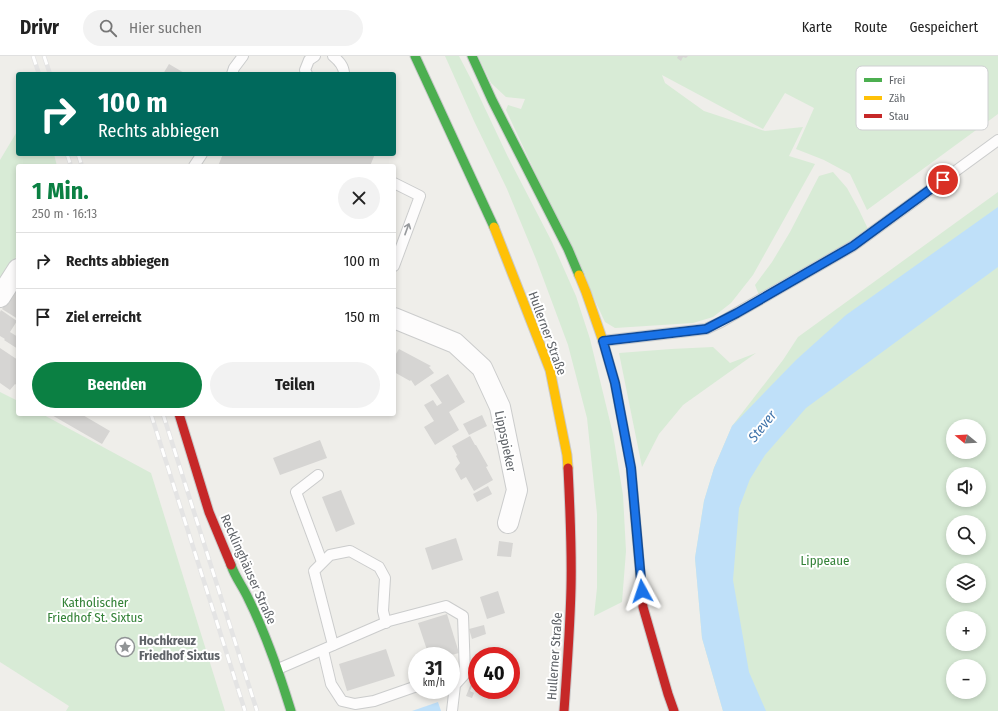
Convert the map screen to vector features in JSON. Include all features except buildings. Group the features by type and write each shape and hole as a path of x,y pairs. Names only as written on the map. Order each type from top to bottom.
{"street":[{"name":"Hullerner Straße","path":"415,56 494,224 550,370 567,455 571,536 571,588 564,711"},
{"path":"472,56 492,100 568,249 586,292 603,341 615,383 631,468 643,607 674,711"},
{"path":"0,297 16,272"},
{"name":"Lippspieker","path":"396,319 455,343 482,368 500,407 517,490 508,523"},
{"name":"Recklinghäuser Straße","path":"180,416 209,512 232,569 248,597 278,669 291,711"}],"lane":[{"path":"233,72 243,56"},
{"path":"306,72 305,70 309,60 315,56"},
{"path":"333,56 341,63 344,72"},
{"path":"603,341 706,329 721,322 853,246 998,140"},
{"path":"396,184 420,196 396,261"},
{"path":"318,475 296,492 322,562"},
{"path":"333,645 314,571 330,555 350,550 379,567 385,578 382,611 386,623"},
{"path":"278,669 386,623 446,606 463,616 465,674 460,679"},
{"path":"323,650 331,684 342,701 355,704 374,701 408,689"},
{"path":"452,699 452,711"}],"green space":[{"path":"445,56 459,56 473,83 507,155 552,242 576,296 590,339 613,434 623,495 626,551 622,602 594,616 597,588 597,514 587,418 568,345 536,259 507,189"},
{"path":"478,56 998,56 998,114 988,121 988,66 856,66 856,130 976,130 867,210 850,174 824,160 796,149 814,108 785,93 763,129 662,75 665,83 704,111 765,131 803,127 789,156 815,164 753,275 731,303 713,317 693,323 615,328 605,322 506,110 508,105 521,109 525,99 506,97 491,83"},
{"path":"16,133 16,156 54,156 56,164 16,164 16,257 0,281 0,160"},
{"path":"833,172 847,188 868,229 823,259 759,295 755,285 772,262 790,232 819,176"},
{"name":"Lippeaue","path":"998,192 998,711 723,711 702,638 695,558 704,501 714,468 732,426 783,360 798,337"},
{"path":"713,347 730,363 756,353 683,405 659,434 642,467 619,353"},
{"name":"Katholischer Friedhof St. Sixtus","path":"0,392 16,400 16,416 46,416 151,473 225,711 66,711 69,706 0,662"}],"water":[{"name":"Stever","path":"998,207 998,267 806,408 765,455 750,479 739,508 733,580 749,672 766,711 723,711 702,638 695,558 704,501 714,468 732,426 796,360 846,315"},
{"path":"438,702 441,711 412,711"}],"railway":[{"path":"33,56 38,72"},
{"path":"44,56 49,72"},
{"path":"68,156 70,164"},
{"path":"79,156 81,164"},
{"path":"152,416 245,711"},
{"path":"164,416 257,711"}],"traffic: fast":[{"path":"415,56 494,227"},
{"path":"472,56 492,100 568,249 579,275"},
{"path":"231,565 255,612 277,668 291,711"}],"traffic: slow":[{"path":"494,227 550,370 567,455 568,468"},
{"path":"579,275 603,341 615,383 631,468 642,593"}],"traffic: jam":[{"path":"180,416 209,512 231,565"},
{"path":"564,711 571,588 568,468"},
{"path":"642,593 643,607 674,711"}],"place":[{"name":"Hochkreuz Friedhof Sixtus","path":"125,647"}],"route":[{"path":"642,591 631,468 615,383 603,341 706,329 721,322 853,246 943,180"}]}
